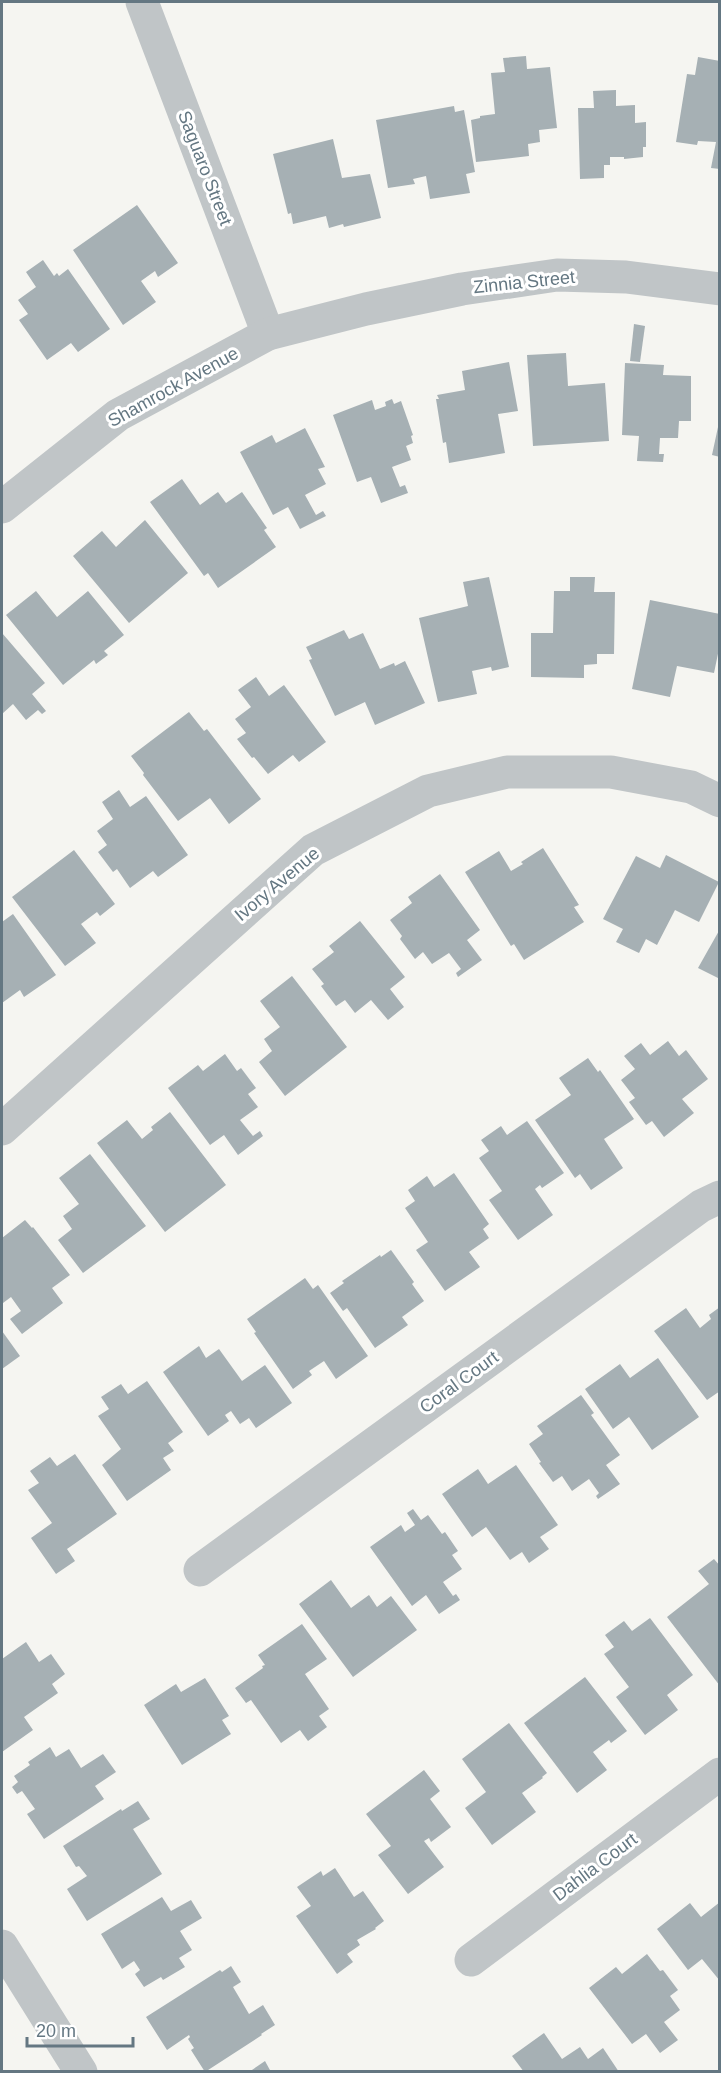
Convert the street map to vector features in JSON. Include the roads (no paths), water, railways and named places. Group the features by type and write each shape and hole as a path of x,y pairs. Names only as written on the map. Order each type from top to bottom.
{"street":[{"name":"Saguaro Street","path":"142,2 268,334"},
{"name":"Zinnia Street","path":"366,309 462,289 557,275 626,277 720,290"},
{"name":"Shamrock Avenue","path":"2,507 118,415 268,334 366,309"},
{"name":"Ivory Avenue","path":"2,1129 313,850 428,791 507,772 611,772 691,787 720,801"},
{"name":"Coral Court","path":"200,1570 701,1206 720,1197"},
{"name":"Dahlia Court","path":"471,1960 720,1773"},
{"path":"2,1946 81,2072"}]}
